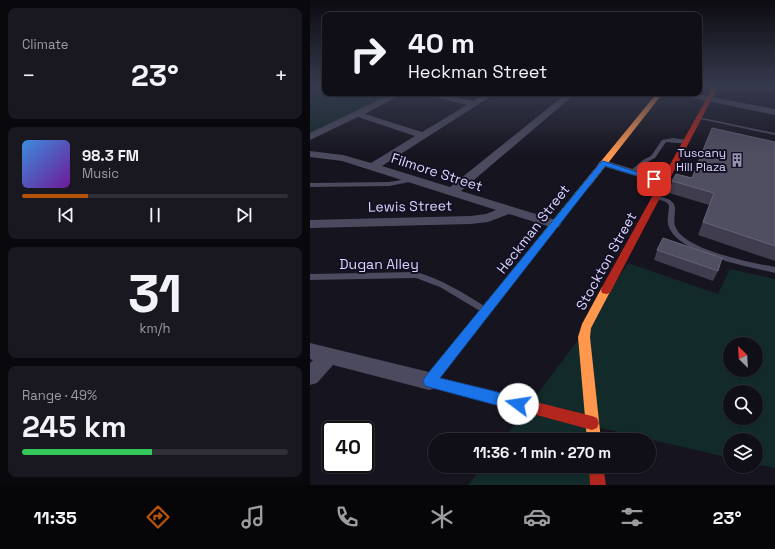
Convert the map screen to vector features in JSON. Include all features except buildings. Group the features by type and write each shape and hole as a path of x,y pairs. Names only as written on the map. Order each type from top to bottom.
{"street":[{"path":"310,137 366,110"},
{"path":"373,167 465,110"},
{"path":"452,192 552,110"},
{"name":"Heckman Street","path":"429,381 646,110"},
{"name":"Stockton Street","path":"593,433 584,337 586,327 705,110"},
{"path":"762,110 775,112"},
{"path":"357,114 424,136"},
{"name":"Filmore Street","path":"310,154 343,158 554,224"},
{"path":"603,163 665,182"},
{"name":"Lewis Street","path":"310,224 471,220 488,218 509,210"},
{"path":"310,351 592,423"},
{"path":"310,376 330,356"},
{"path":"597,473 598,485"}],"lane":[{"path":"700,118 775,134"},
{"path":"632,172 645,161 653,157 664,141 673,140 687,142"},
{"path":"310,185 389,184 414,180"},
{"path":"657,197 668,201 672,205 672,228 678,236 691,246 728,258 775,270"},
{"name":"Dugan Alley","path":"310,277 416,275 426,277 454,291 486,311"}],"green space":[{"path":"310,110 365,110 310,138"},
{"path":"628,263 718,294 730,269 775,279 775,468 763,465 763,433 723,433 723,456 656,441 656,433 623,433 593,426 594,433 508,433 581,336"},
{"path":"477,473 598,473 599,485 468,485"}],"traffic: fast":[{"path":"435,374 587,184"}],"traffic: slow":[{"path":"587,184 647,110"},
{"path":"593,433 584,337 586,327 606,290"}],"traffic: jam":[{"path":"606,290 704,110"},
{"path":"435,374 429,381 592,423"},
{"path":"597,473 598,485"}],"place":[{"name":"Tuscany Hill Plaza","path":"737,160"}],"route":[{"path":"518,404 429,381 603,163 654,179"}]}
